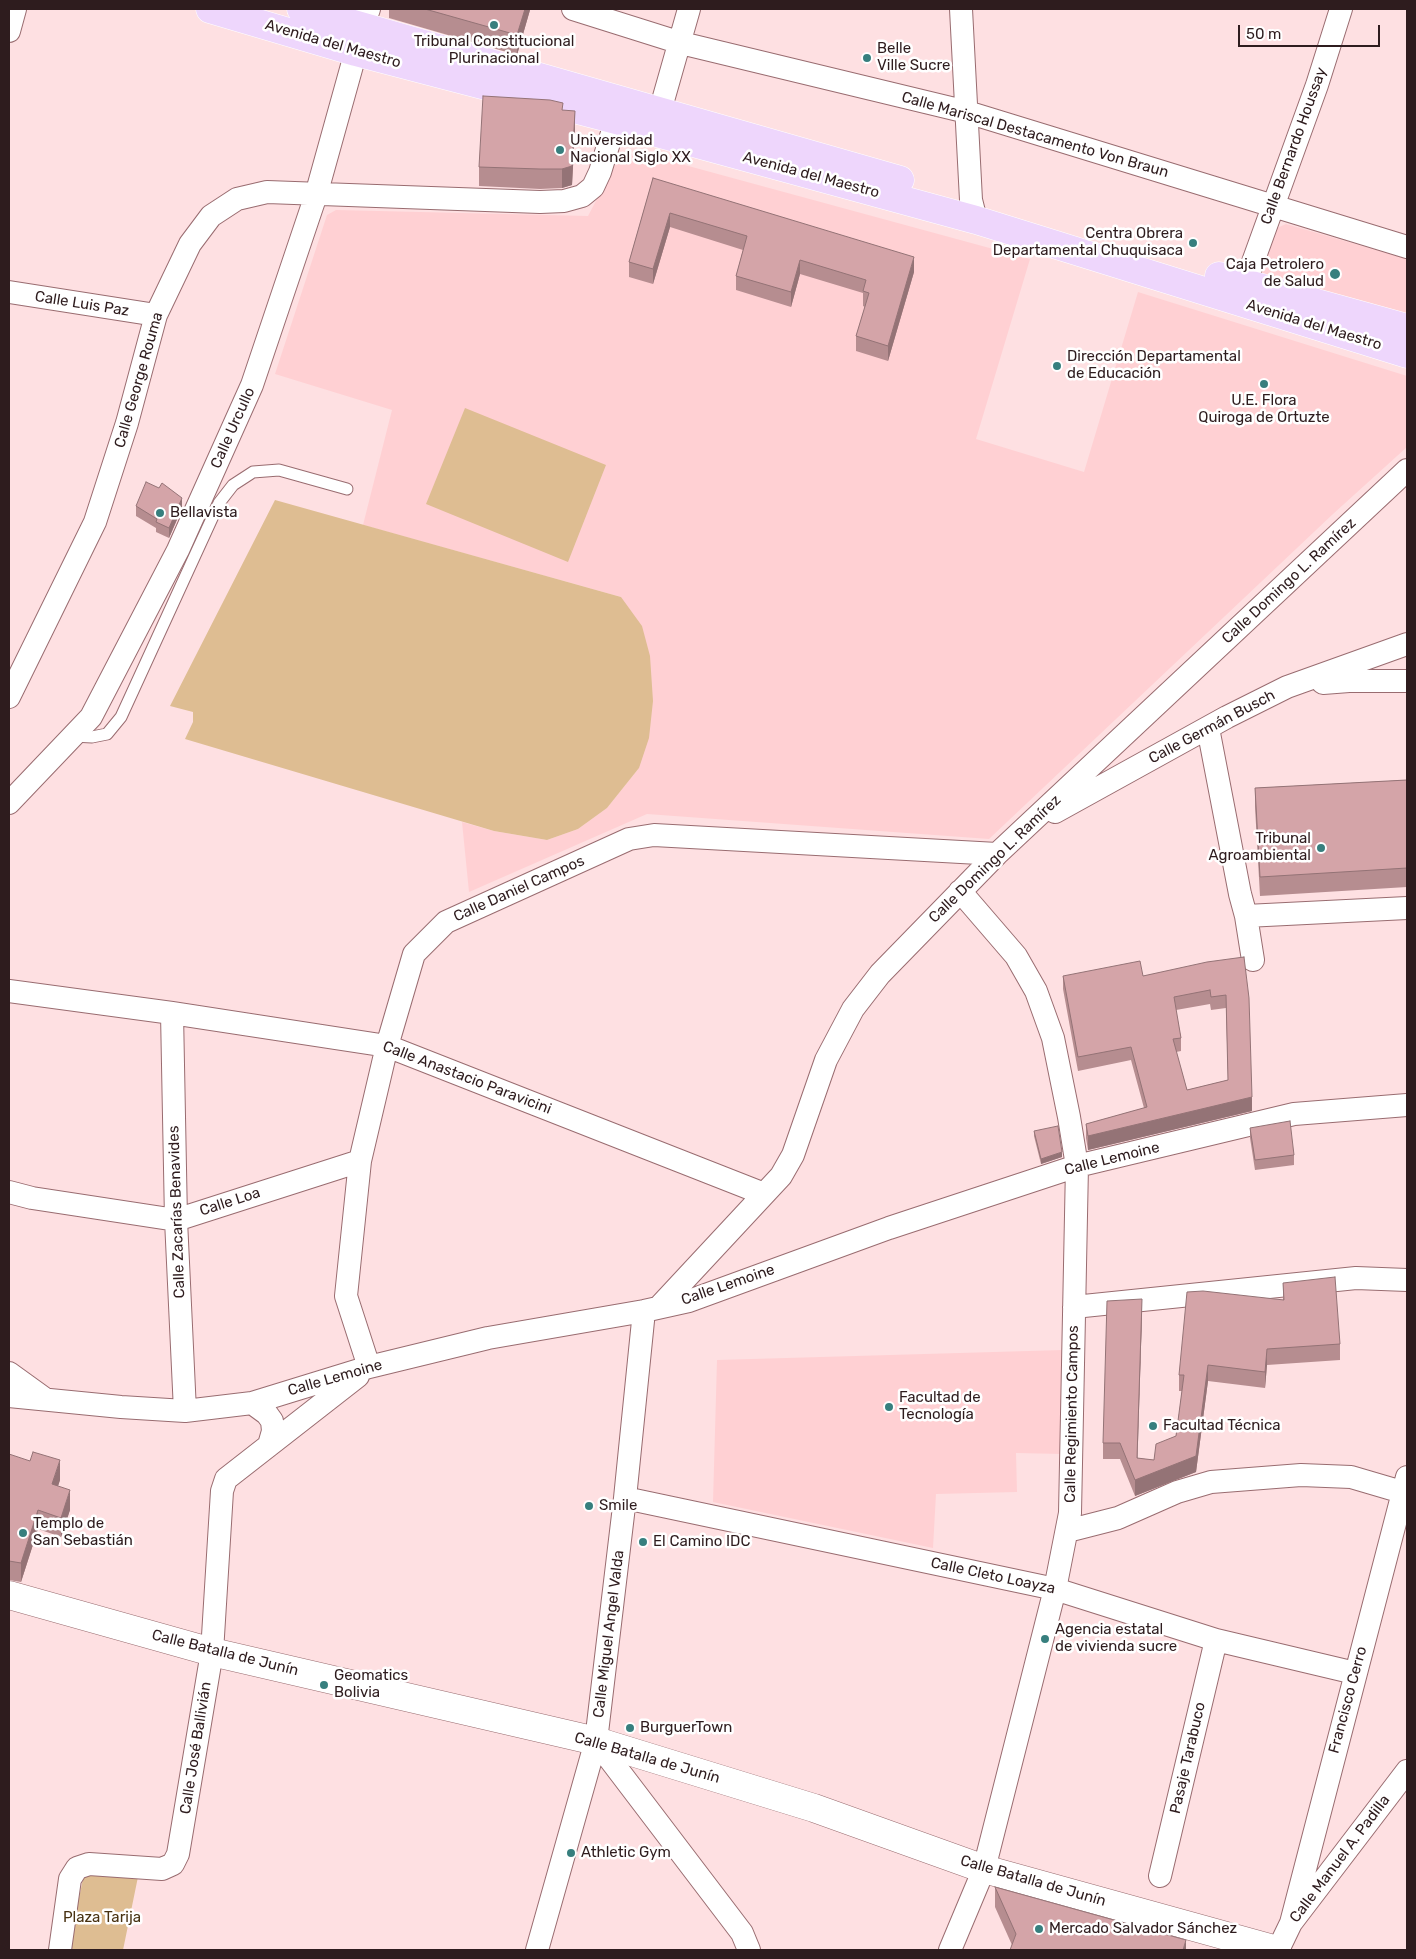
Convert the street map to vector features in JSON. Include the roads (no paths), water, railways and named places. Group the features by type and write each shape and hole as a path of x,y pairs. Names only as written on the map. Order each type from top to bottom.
{"main road":[{"name":"Avenida del Maestro","path":"210,9 356,52 616,120 659,122"},
{"name":"Avenida del Maestro","path":"301,9 366,18 659,122 1407,328"},
{"name":"Avenida del Maestro","path":"974,210 1407,354"},
{"name":"Calle Batalla de Junín","path":"9,1595 212,1652 596,1742 814,1808 984,1869 1278,1950"}],"street":[{"path":"9,31 15,9"},
{"name":"Calle Mariscal Destacamento Von Braun","path":"573,9 681,43 966,112 1272,204 1407,247"},
{"path":"659,122 689,9"},
{"path":"961,9 966,112 974,210"},
{"name":"Calle Bernardo Houssay","path":"1245,284 1272,204 1317,85 1341,9"},
{"name":"Calle Urcullo","path":"9,803 91,717 178,550 252,386 316,195 366,18"},
{"name":"Calle George Rouma","path":"9,698 95,522 127,423 156,315 190,244 211,216 237,199 267,192 540,202 564,201 582,196 593,187 600,172 616,120"},
{"name":"Calle Luis Paz","path":"9,292 156,315"},
{"name":"Calle Domingo L. Ramírez","path":"652,1308 781,1176 793,1155 826,1060 853,1010 880,974 997,854 1407,470"},
{"name":"Calle Germán Busch","path":"1025,828 1287,687 1407,644"},
{"path":"1287,687 1349,681 1407,682"},
{"path":"1208,728 1240,894 1246,916 1253,960"},
{"name":"Calle Daniel Campos","path":"369,1367 346,1296 360,1160 387,1046 414,954 446,922 629,839 654,835 997,854"},
{"name":"Calle Regimiento Campos","path":"950,1950 984,1869 1056,1589 1070,1513 1078,1166 1053,1038 1036,991 1016,956 960,891"},
{"path":"1246,916 1407,908"},
{"name":"Calle Anastacio Paravicini","path":"9,991 172,1013 387,1046 764,1194"},
{"name":"Calle Zacarías Benavides","path":"172,1013 176,1220 185,1411"},
{"name":"Calle Lemoine","path":"9,1396 185,1411 252,1403 369,1367 488,1338 690,1301 889,1228 1078,1166 1294,1114 1407,1105"},
{"name":"Calle Loa","path":"9,1192 32,1198 176,1220 360,1160"},
{"path":"1074,1307 1356,1278 1407,1280"},
{"name":"Calle Miguel Angel Valda","path":"537,1950 596,1742 625,1498 652,1308"},
{"name":"Calle José Ballivián","path":"60,1950 70,1878 76,1868 89,1864 162,1869 173,1864 178,1854 212,1652 222,1491 226,1479 369,1367"},
{"path":"9,1373 46,1400"},
{"path":"252,1403 267,1414 272,1421 273,1431 269,1445"},
{"path":"1067,1528 1075,1529 1118,1518 1177,1492 1211,1482 1301,1475 1351,1477 1406,1489"},
{"name":"Francisco Cerro","path":"1291,1923 1406,1489"},
{"name":"Calle Cleto Loayza","path":"625,1498 1056,1589 1216,1640 1356,1673"},
{"name":"Pasaje Tarabuco","path":"1160,1876 1216,1640"},
{"path":"596,1742 742,1932 749,1950"},
{"name":"Calle Manuel A. Padilla","path":"1278,1950 1291,1923 1407,1771"}],"lane":[{"path":"73,736 92,737 107,734 120,717 219,503 233,485 253,472 279,470 347,489"}],"place":[{"name":"Tribunal Constitucional Plurinacional","path":"494,25"},
{"name":"Belle Ville Sucre","path":"867,58"},
{"name":"Universidad Nacional Siglo XX","path":"560,150"},
{"name":"Centra Obrera Departamental Chuquisaca","path":"1193,243"},
{"name":"Caja Petrolero de Salud","path":"1335,274"},
{"name":"Dirección Departamental de Educación","path":"1057,366"},
{"name":"U.E. Flora Quiroga de Ortuzte","path":"1264,384"},
{"name":"Bellavista","path":"160,513"},
{"name":"Tribunal Agroambiental","path":"1321,848"},
{"name":"Facultad de Tecnología","path":"889,1407"},
{"name":"Facultad Técnica","path":"1153,1426"},
{"name":"Smile","path":"589,1506"},
{"name":"Templo de San Sebastián","path":"23,1533"},
{"name":"El Camino IDC","path":"643,1542"},
{"name":"Agencia estatal de vivienda sucre","path":"1045,1639"},
{"name":"Geomatics Bolivia","path":"324,1685"},
{"name":"BurguerTown","path":"630,1728"},
{"name":"Athletic Gym","path":"571,1853"},
{"name":"Mercado Salvador Sánchez","path":"1039,1929"}],"park label":[{"name":"Plaza Tarija","path":"102,1918"}]}
